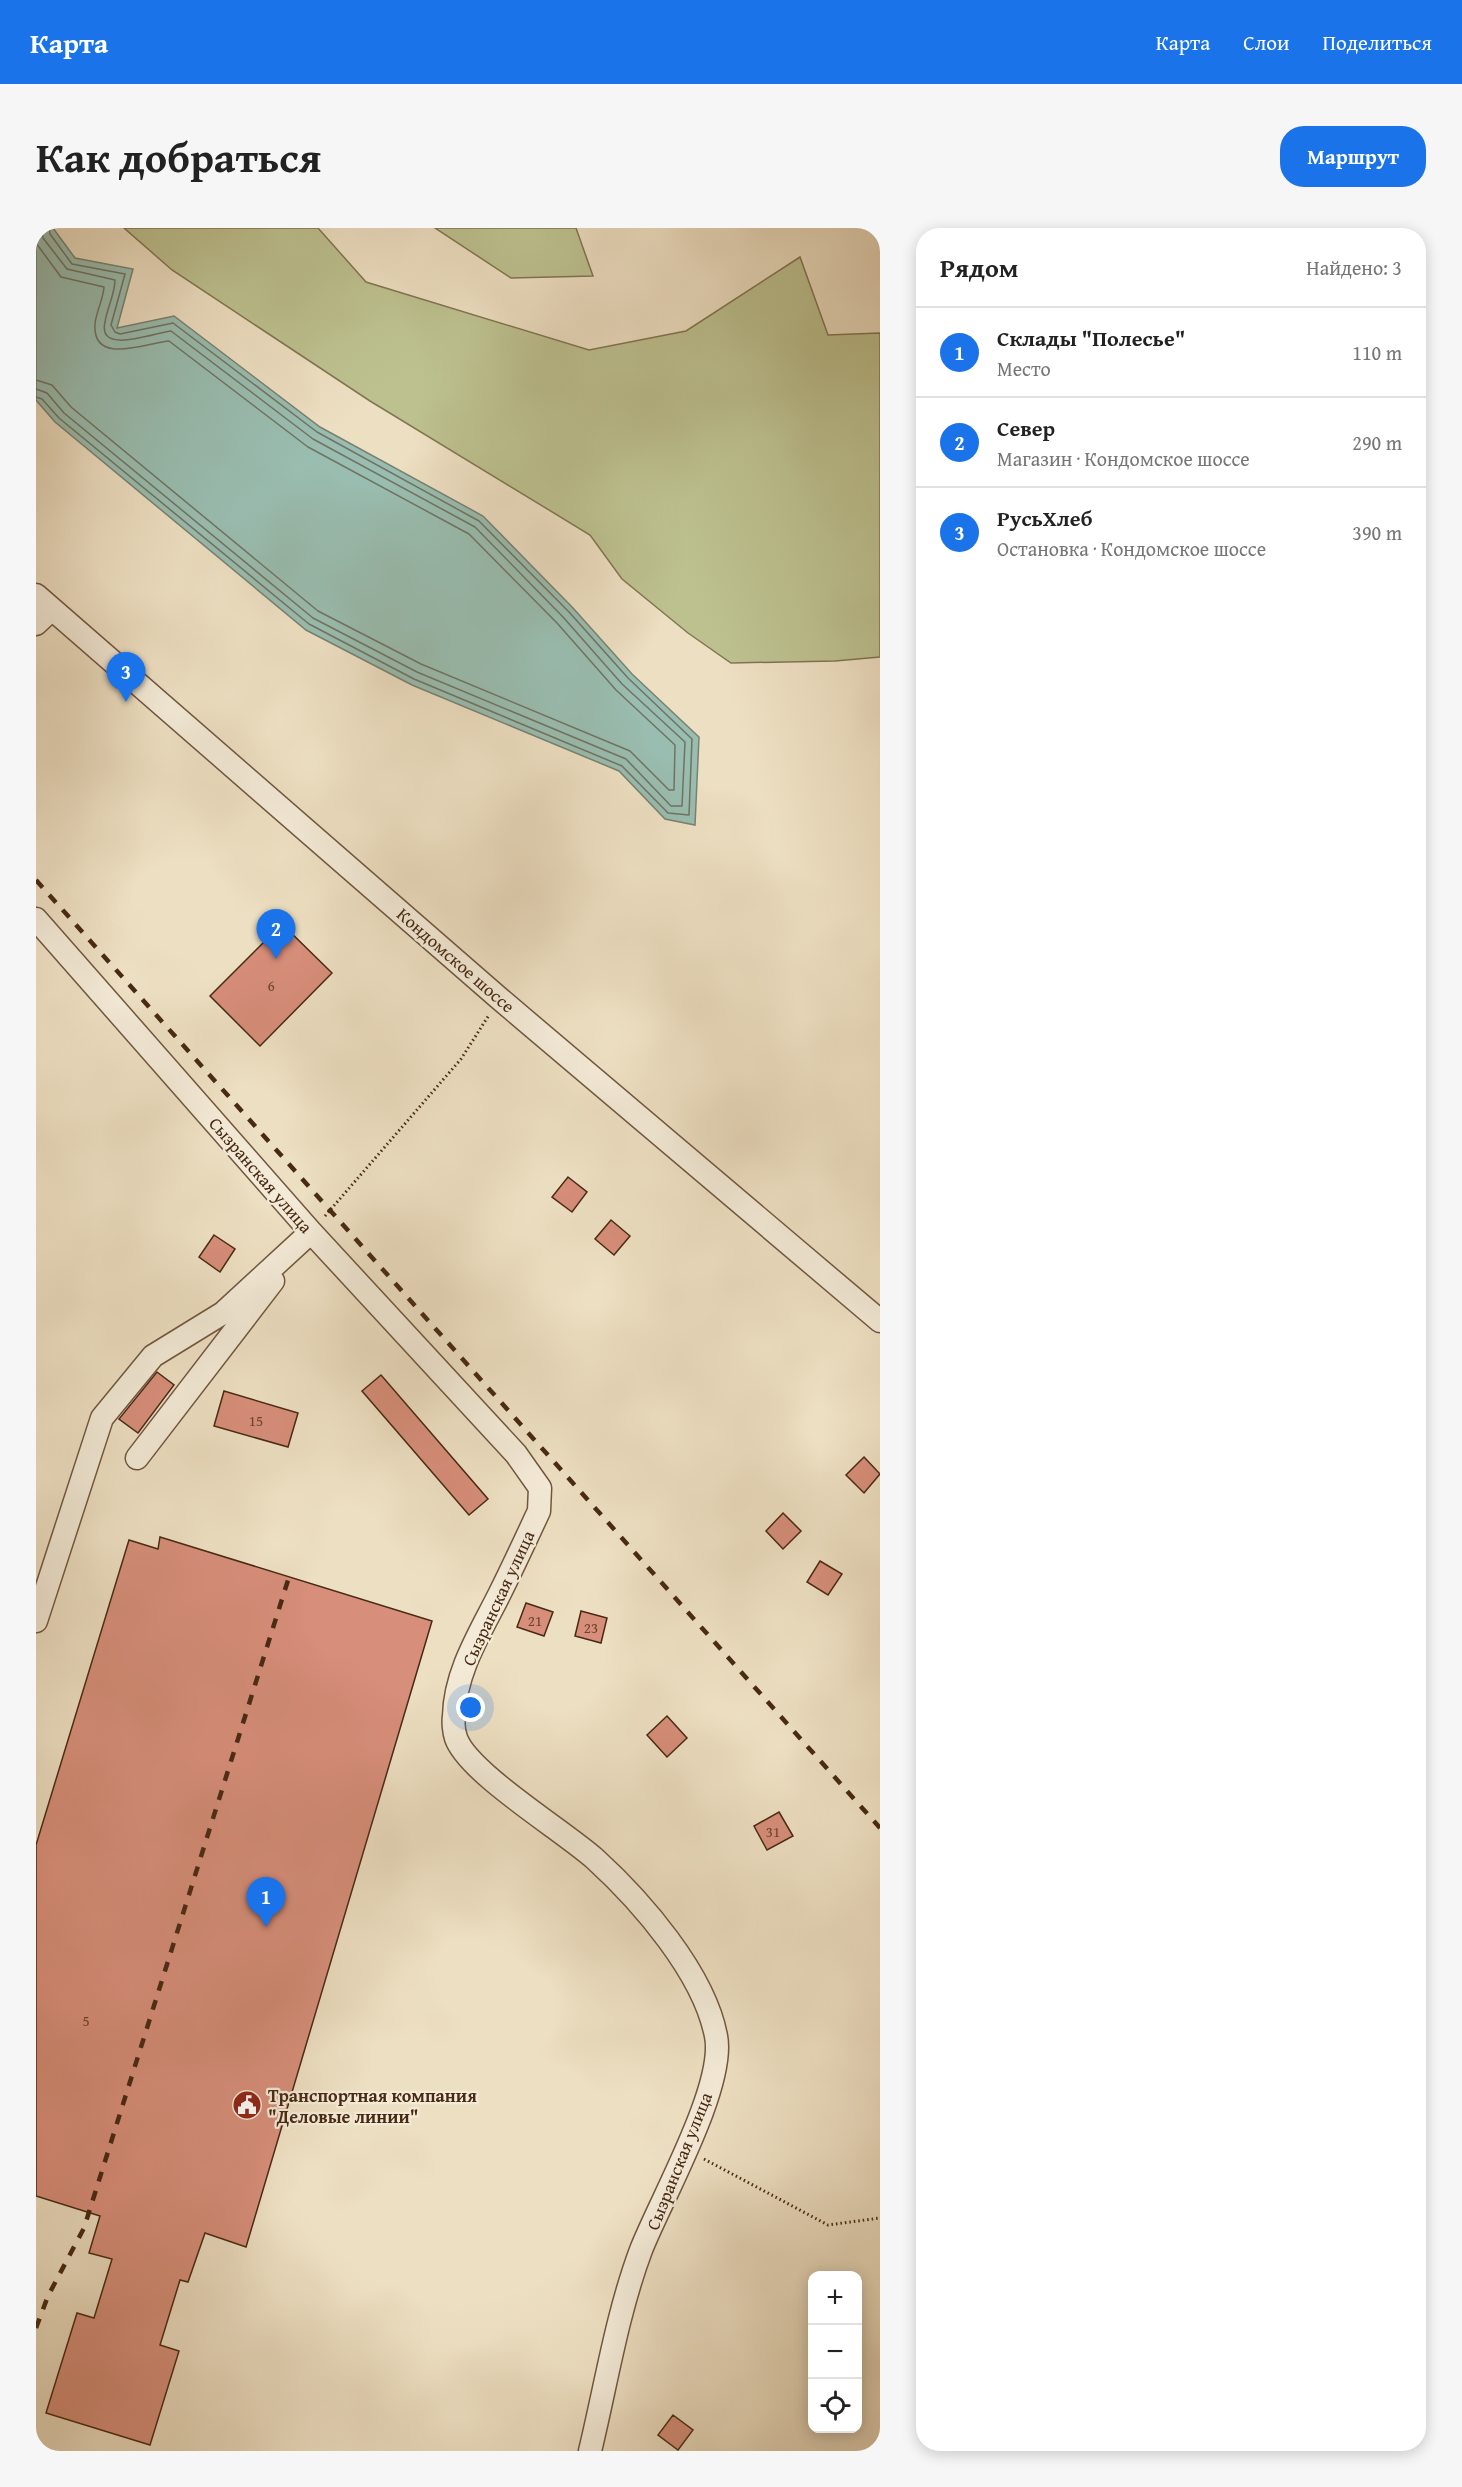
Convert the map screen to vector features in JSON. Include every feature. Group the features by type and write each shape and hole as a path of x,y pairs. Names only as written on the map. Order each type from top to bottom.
{"street":[{"name":"Кондомское шоссе","path":"41,609 880,1321"},
{"name":"Сызранская улица","path":"36,919 311,1232 516,1454 540,1488 539,1511 478,1634 458,1685 454,1717 456,1738 468,1755 503,1788 603,1867 659,1924 693,1980 717,2038 715,2072 687,2149 641,2250 633,2276 590,2451"},
{"path":"137,1458 311,1232"},
{"path":"36,1621 102,1418 153,1356 223,1313 311,1232"}],"path":[{"path":"311,1232 460,1059 500,999"},
{"path":"687,2149 828,2225 880,2218"}],"green space":[{"path":"124,228 318,228 366,282 589,350 686,331 800,257 828,335 880,333 880,657 835,661 731,663 688,633 622,579 590,535 370,401 172,270"},
{"path":"435,228 576,228 593,276 511,278"}],"water":[{"path":"36,228 53,228 75,258 133,269 117,328 174,316 320,427 483,516 573,608 632,674 699,737 695,825 665,819 619,771 412,685 306,630 55,422 36,400"}],"building":[{"path":"282,924 332,973 260,1046 210,996"},
{"path":"568,1177 587,1192 572,1212 552,1197"},
{"path":"611,1220 630,1236 614,1255 595,1239"},
{"path":"214,1235 235,1249 220,1272 199,1257"},
{"path":"157,1372 174,1385 138,1433 119,1419"},
{"path":"381,1375 488,1499 469,1515 362,1391"},
{"path":"224,1391 298,1413 288,1447 214,1426"},
{"path":"864,1457 880,1474 864,1493 846,1475"},
{"path":"783,1513 801,1531 783,1549 766,1531"},
{"path":"160,1537 432,1621 246,2247 205,2233 188,2282 180,2280 160,2345 179,2351 150,2445 46,2413 77,2313 94,2318 112,2259 89,2253 100,2216 36,2196 36,1845 129,1540 158,1549"},
{"path":"820,1561 842,1574 828,1595 807,1582"},
{"path":"526,1603 553,1612 544,1636 517,1627"},
{"path":"581,1611 607,1618 601,1643 575,1636"},
{"path":"667,1716 687,1738 667,1757 647,1735"},
{"path":"779,1812 793,1836 767,1850 754,1826"},
{"path":"673,2415 693,2430 678,2450 658,2435"}],"railway":[{"path":"36,880 880,1828"},
{"path":"36,2328 48,2296 84,2228 289,1577"}],"place":[{"name":"РусьХлеб","path":"126,702"},
{"name":"Север","path":"276,959"},
{"name":"Склады \"Полесье\"","path":"266,1927"},
{"name":"Транспортная компания \"Деловые линии\"","path":"247,2105"}]}
